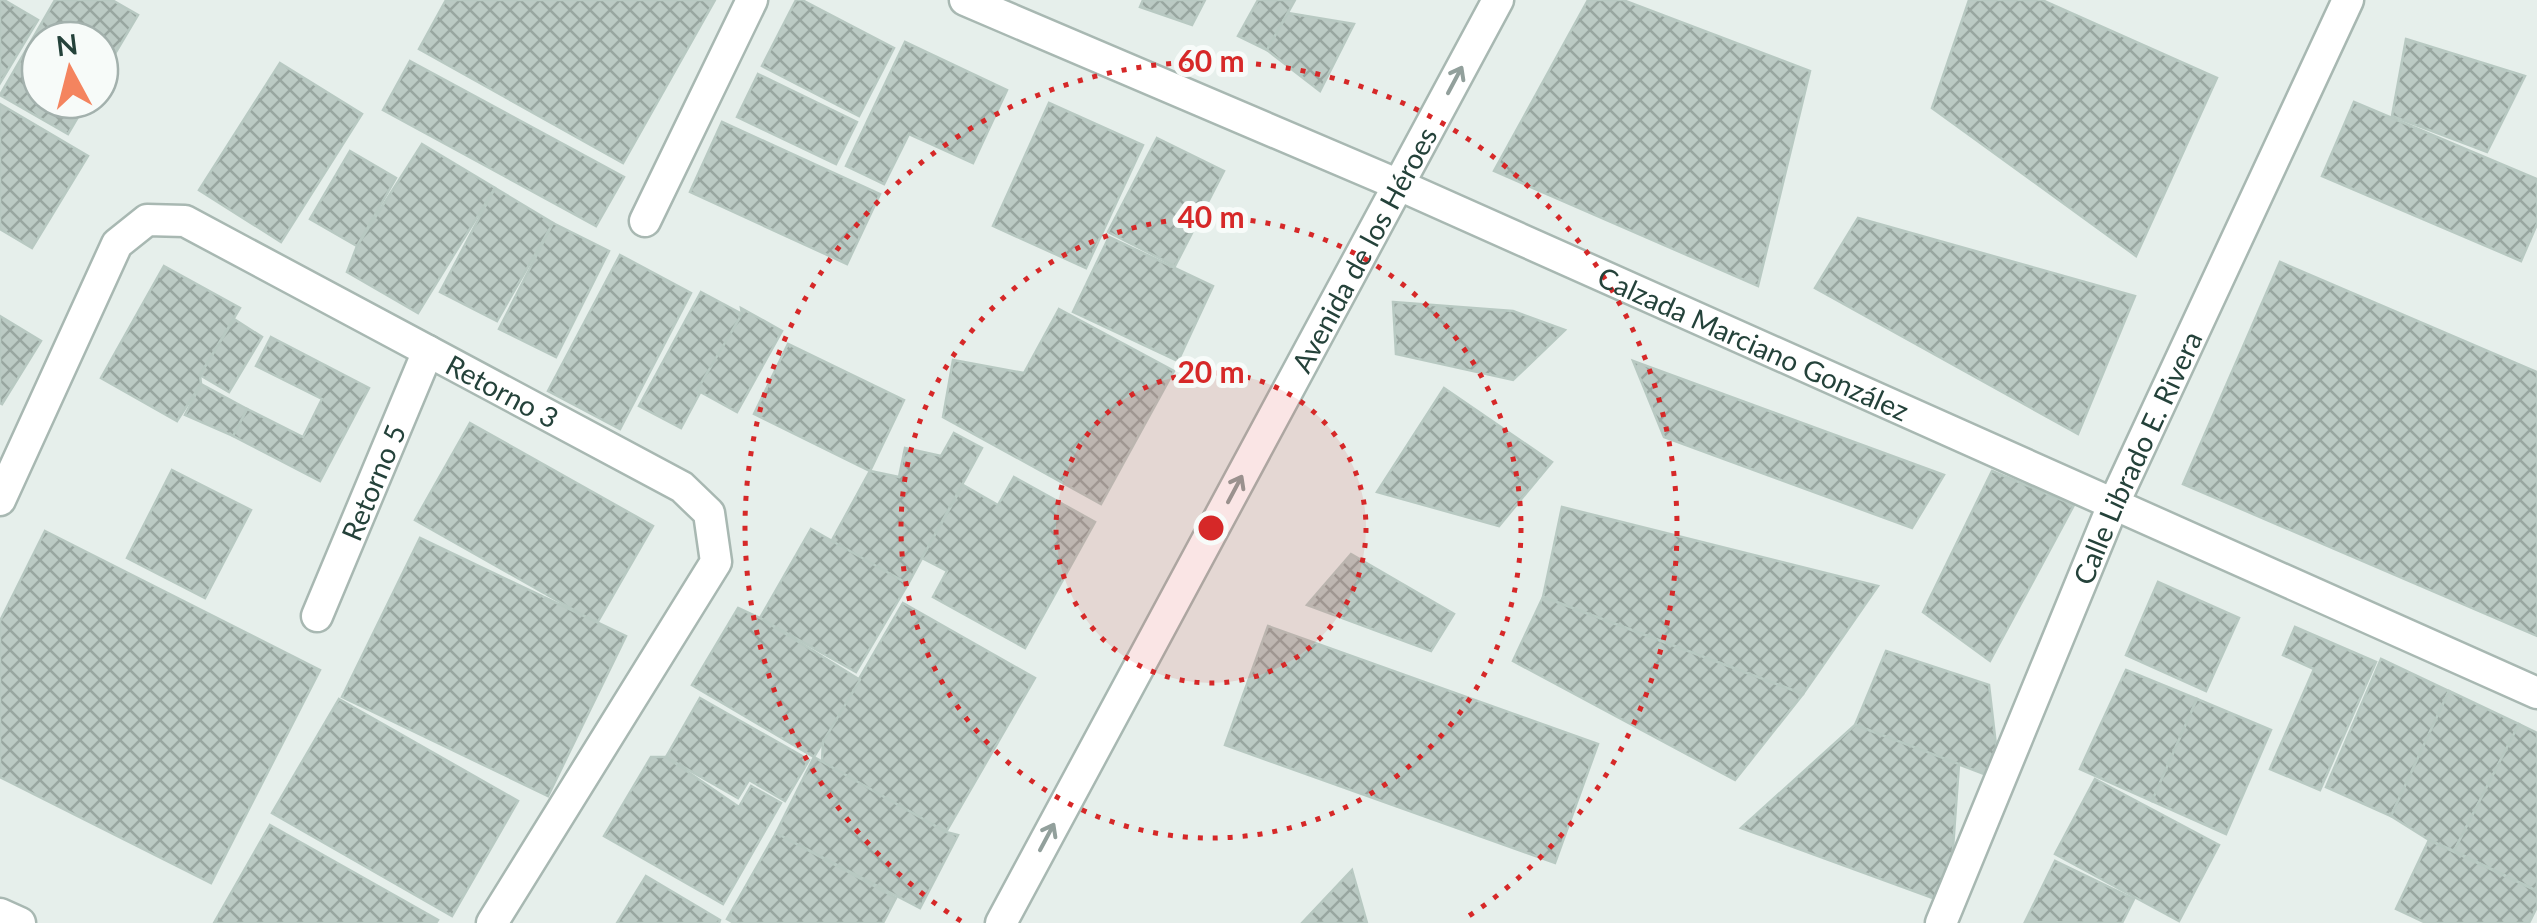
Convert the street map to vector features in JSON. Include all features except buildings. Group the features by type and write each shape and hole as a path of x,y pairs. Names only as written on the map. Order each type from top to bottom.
{"street":[{"path":"644,222 752,0"},
{"name":"Calzada Marciano González","path":"964,0 1399,185 2537,693"},
{"name":"Avenida de los Héroes","path":"1001,923 1498,0"},
{"name":"Calle Librado E. Rivera","path":"1942,923 2113,505 2348,0"},
{"name":"Retorno 3","path":"0,500 116,244 147,220 185,221 682,487 709,513 716,562 492,923"},
{"name":"Retorno 5","path":"317,616 428,351"},
{"path":"0,914 20,923"}]}
